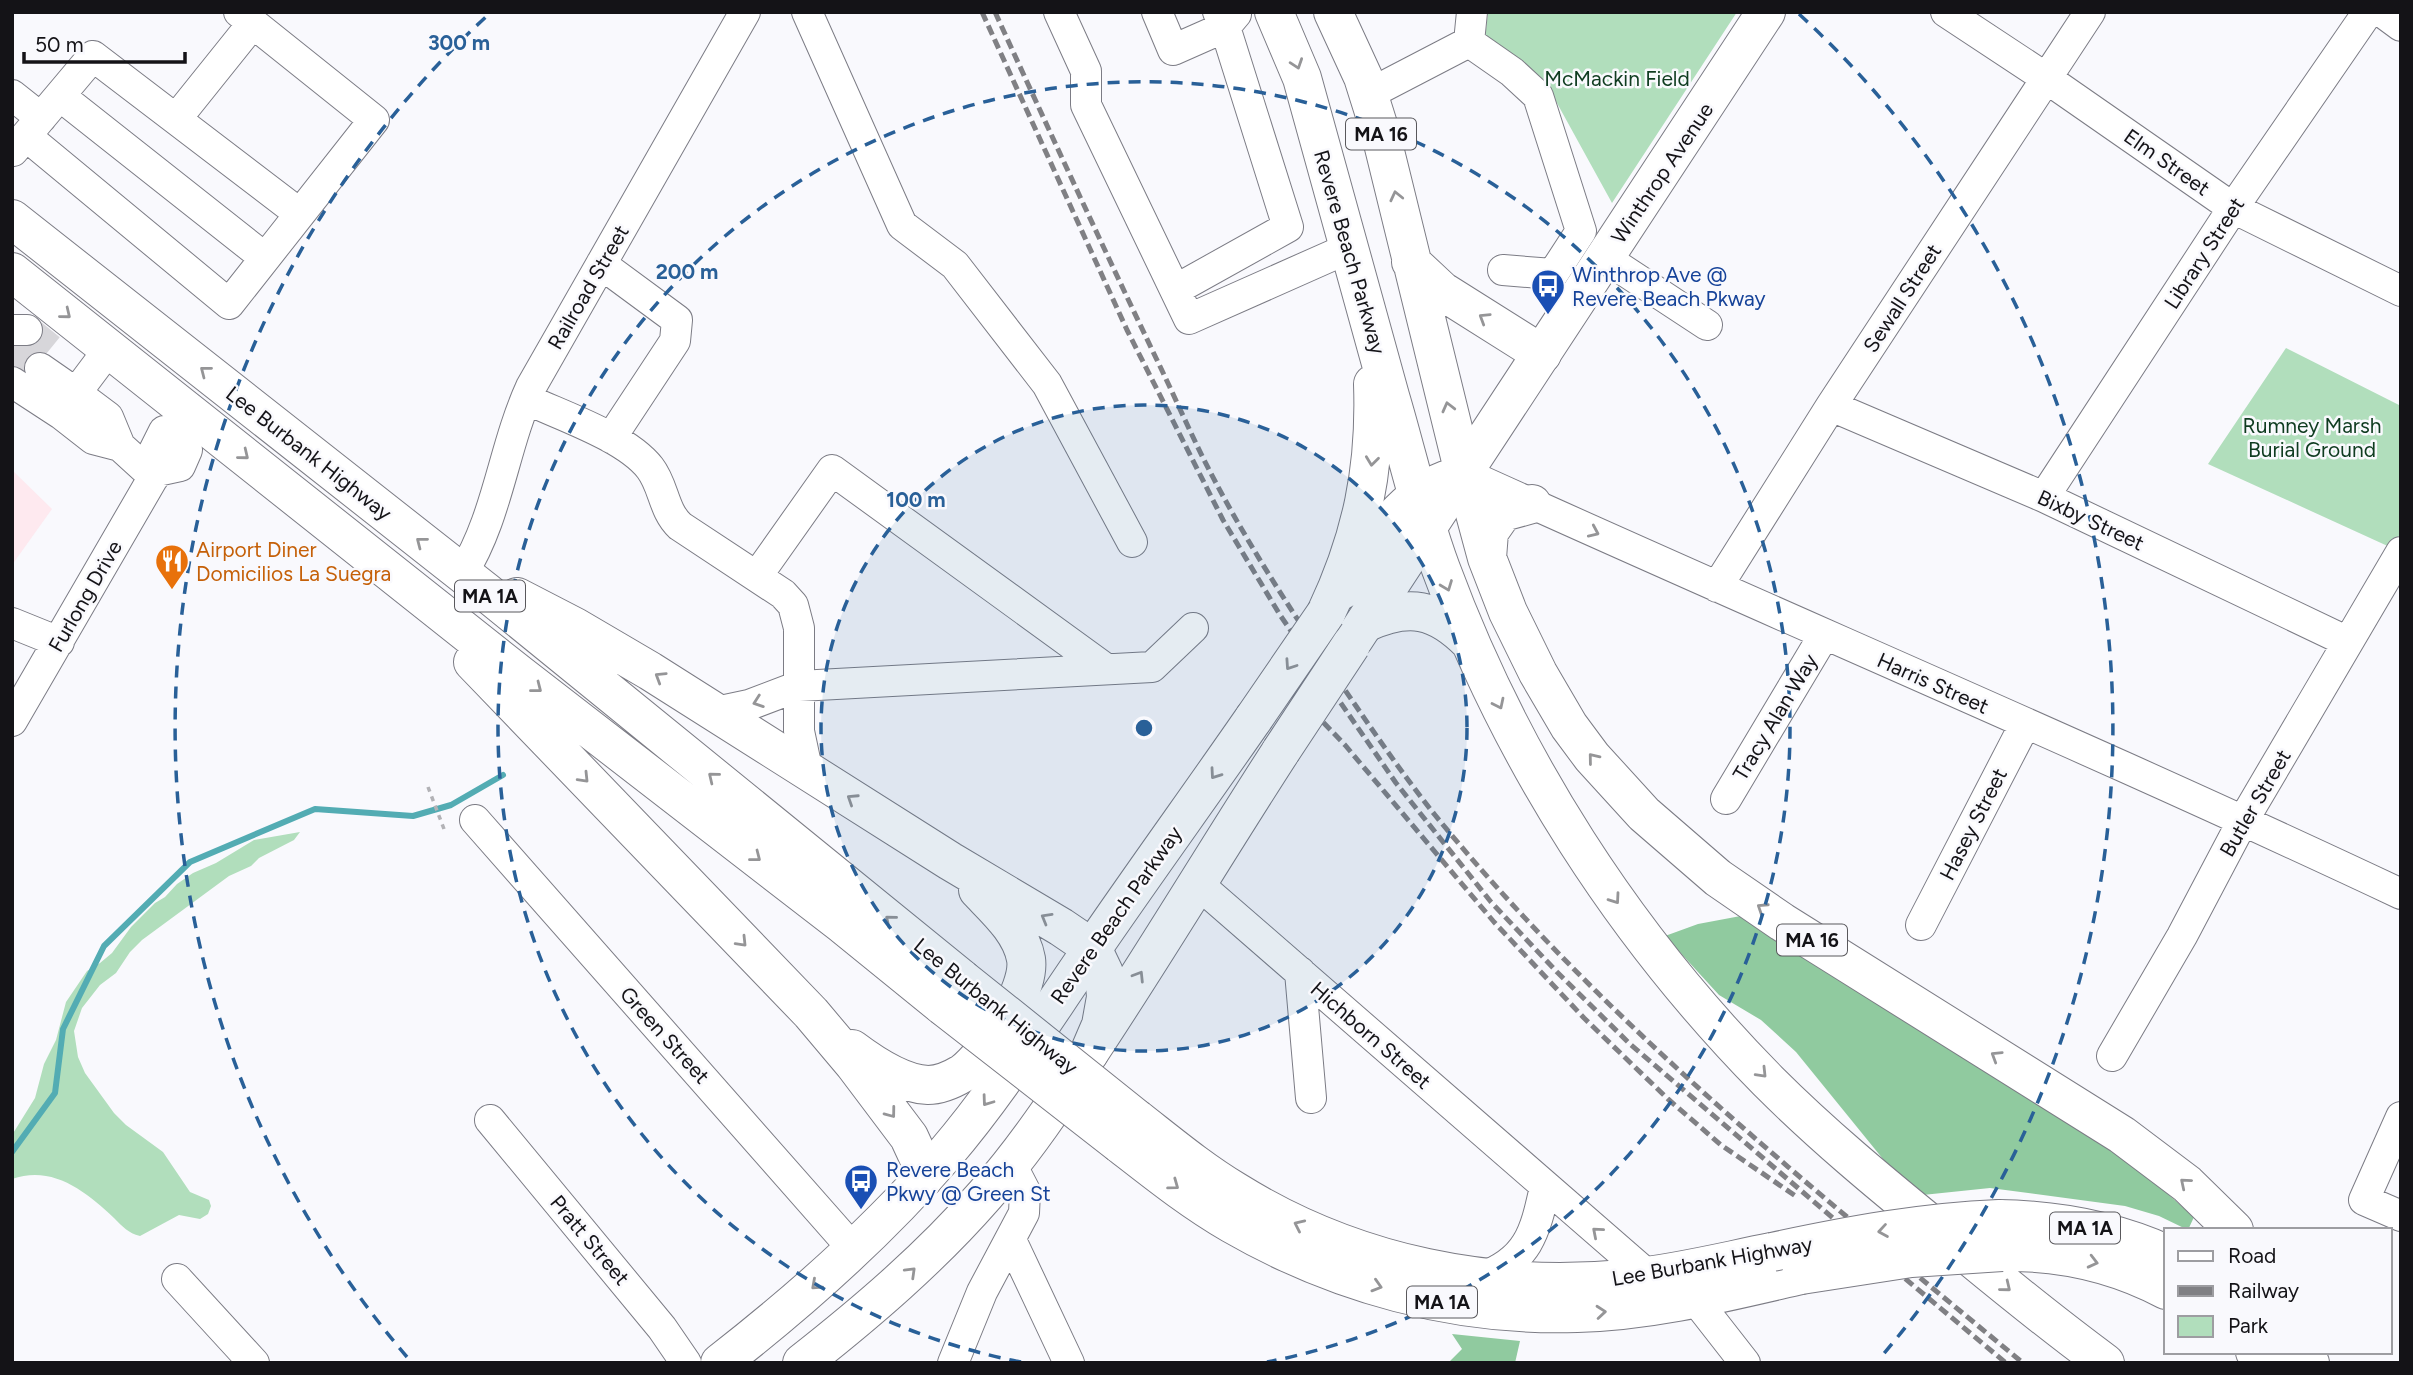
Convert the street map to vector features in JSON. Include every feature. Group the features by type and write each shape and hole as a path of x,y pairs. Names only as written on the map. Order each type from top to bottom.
{"main road":[{"name":"Revere Beach Parkway","path":"1274,12 1293,54 1313,118 1423,511"},
{"name":"MA 16","path":"1333,12 1369,94 1464,473 1488,558 1528,655 1569,726 1617,786 1702,867 1756,905 2132,1142 2186,1184 2232,1228"},
{"name":"Winthrop Avenue","path":"1464,473 1542,354 1581,269 1766,12"},
{"path":"1313,118 1319,127 1331,135 1345,138 1358,135 1370,120 1369,94"},
{"name":"Lee Burbank Highway","path":"12,219 462,574 953,992 1128,1132 1213,1212 1256,1237 1325,1269 1400,1294 1478,1308 1558,1314 1626,1310 1695,1299 1787,1264 1840,1238 1927,1224 2000,1236 2050,1254 2088,1260 2164,1289"},
{"path":"1411,262 1442,291 1542,354"},
{"name":"Lee Burbank Highway","path":"12,272 109,349 190,425 366,553 953,992"},
{"path":"1326,613 1349,558 1371,470 1374,408 1369,319"},
{"name":"Revere Beach Parkway","path":"802,1363 912,1272 960,1223 1011,1164 1048,1115 1358,634 1439,482 1464,473"},
{"path":"1488,558 1489,532 1503,512 1532,504"},
{"name":"Revere Beach Parkway","path":"720,1363 807,1293 854,1250 923,1179 982,1107 1393,519 1423,511"},
{"name":"MA 16","path":"1423,511 1440,569 1470,642 1512,731 1572,835 1638,931 1714,1023 1767,1079 1853,1160 2034,1310 2105,1363"},
{"path":"366,553 811,1013 909,1138 921,1163 923,1179"},
{"path":"462,574 521,599 575,627 716,712 950,861 1061,926 1092,948 1104,973 1106,996 1101,1025 1089,1053"},
{"path":"1358,634 1396,611 1419,611 1446,622 1470,642"},
{"path":"811,1013 859,1054 908,1081 937,1084 955,1077 972,1065 1020,996 1026,977 1026,961 1017,937 1005,919 950,861"},
{"name":"Lee Burbank Highway","path":"1128,1132 1302,1227 1376,1255 1425,1268 1480,1278 1561,1283 1787,1264"},
{"name":"Lee Burbank Highway","path":"2000,1236 2041,1221 2083,1227 2132,1240 2164,1253"}],"street":[{"name":"Railroad Street","path":"462,574 489,519 517,420 526,399 745,12"},
{"path":"807,12 902,225 956,265 1047,384 1132,542"},
{"path":"1059,12 1086,72 1086,105 1189,319 1349,248"},
{"path":"1157,12 1173,50 1227,17 1288,227 1175,290"},
{"path":"1469,43 1472,12"},
{"name":"Elm Street","path":"1946,12 2233,208 2401,291"},
{"name":"Sewall Street","path":"1717,587 1831,406 2090,12"},
{"name":"Library Street","path":"2044,497 2233,208 2368,12"},
{"path":"2382,12 2401,26"},
{"path":"12,95 35,125 229,304 374,120 246,18 176,119"},
{"path":"1369,94 1469,43"},
{"path":"1469,43 1512,72 1538,96 1581,231 1581,269"},
{"path":"35,125 93,56 300,214"},
{"path":"35,125 265,258"},
{"path":"601,264 677,320 675,341 611,438"},
{"path":"1503,270 1581,269 1707,325"},
{"path":"68,398 109,349"},
{"path":"47,360 93,439 120,446 156,474 180,466 187,450 190,425"},
{"path":"12,382 68,398"},
{"path":"526,399 611,438 636,454 653,471 669,513 680,526 789,599 797,612 799,731 807,769"},
{"name":"Bixby Street","path":"1831,406 2044,497 2348,642"},
{"path":"757,576 832,470 1106,669"},
{"name":"Harris Street","path":"1464,473 2244,820 2401,894"},
{"name":"Furlong Drive","path":"12,720 156,474"},
{"name":"Butler Street","path":"2112,1056 2182,936 2244,820 2401,552"},
{"path":"12,623 59,642"},
{"path":"716,712 749,705 799,686 1152,667 1193,628"},
{"name":"Tracy Alan Way","path":"1726,799 1824,635"},
{"name":"Hasey Street","path":"1922,925 2025,724"},
{"name":"Green Street","path":"475,820 854,1250"},
{"name":"Hichborn Street","path":"1197,883 1648,1276"},
{"path":"1300,972 1311,1098"},
{"path":"2401,1117 2364,1200 2401,1216"},
{"name":"Pratt Street","path":"490,1121 657,1322 685,1363"},
{"path":"953,1363 982,1292 1024,1213 1026,1198 1011,1164"},
{"path":"1480,1278 1505,1267 1524,1250 1536,1227 1545,1187"},
{"path":"1011,1240 1069,1363"},
{"path":"177,1279 254,1363"},
{"path":"1695,1299 1745,1363"}],"path":[{"path":"428,787 444,829"}],"shaded area":[{"path":"12,470 52,509 12,565"}],"green space":[{"name":"McMackin Field","path":"1488,12 1737,12 1612,203 1552,94 1485,39"},
{"name":"Rumney Marsh Burial Ground","path":"2286,348 2401,406 2401,532 2392,548 2208,464"},
{"path":"300,832 294,840 229,876 142,940 116,973 100,985 82,1008 74,1031 78,1057 85,1073 114,1113 163,1152 190,1192 209,1200 211,1206 208,1214 200,1219 179,1215 140,1236 126,1229 92,1199 68,1183 41,1175 12,1179 12,1135 35,1098 44,1064 56,1040 66,1002 87,971 112,953 131,927 155,903 193,873 216,863 254,840"},
{"path":"1746,915 2127,1158 2194,1217 2189,1228 2125,1206 1990,1188 1913,1196 1796,1052 1761,1020 1719,995 1665,936 1698,924"},
{"path":"1452,1334 1520,1341 1515,1363 1448,1363 1462,1349"}],"waterway":[{"path":"12,1152 55,1093 63,1029 104,946 190,862 315,809 413,816 451,805 503,775"}],"tunnel":[{"path":"27,330 54,352"},
{"path":"12,348 40,368"}],"railway":[{"path":"982,12 1127,330 1223,520 1280,615 1396,783 1491,902 1630,1044 2006,1363"},
{"path":"995,12 1115,272 1229,508 1303,627 1422,798 1501,892 1641,1035 1791,1170 2023,1363"},
{"path":"1268,672 1345,745 1494,922 1584,1018 1668,1099 1721,1145 1797,1197"}],"place":[{"name":"Winthrop Ave @ Revere Beach Pkway","path":"1548,316"},
{"name":"Airport Diner Domicilios La Suegra","path":"172,591"},
{"name":"Revere Beach Pkwy @ Green St","path":"861,1211"}]}
